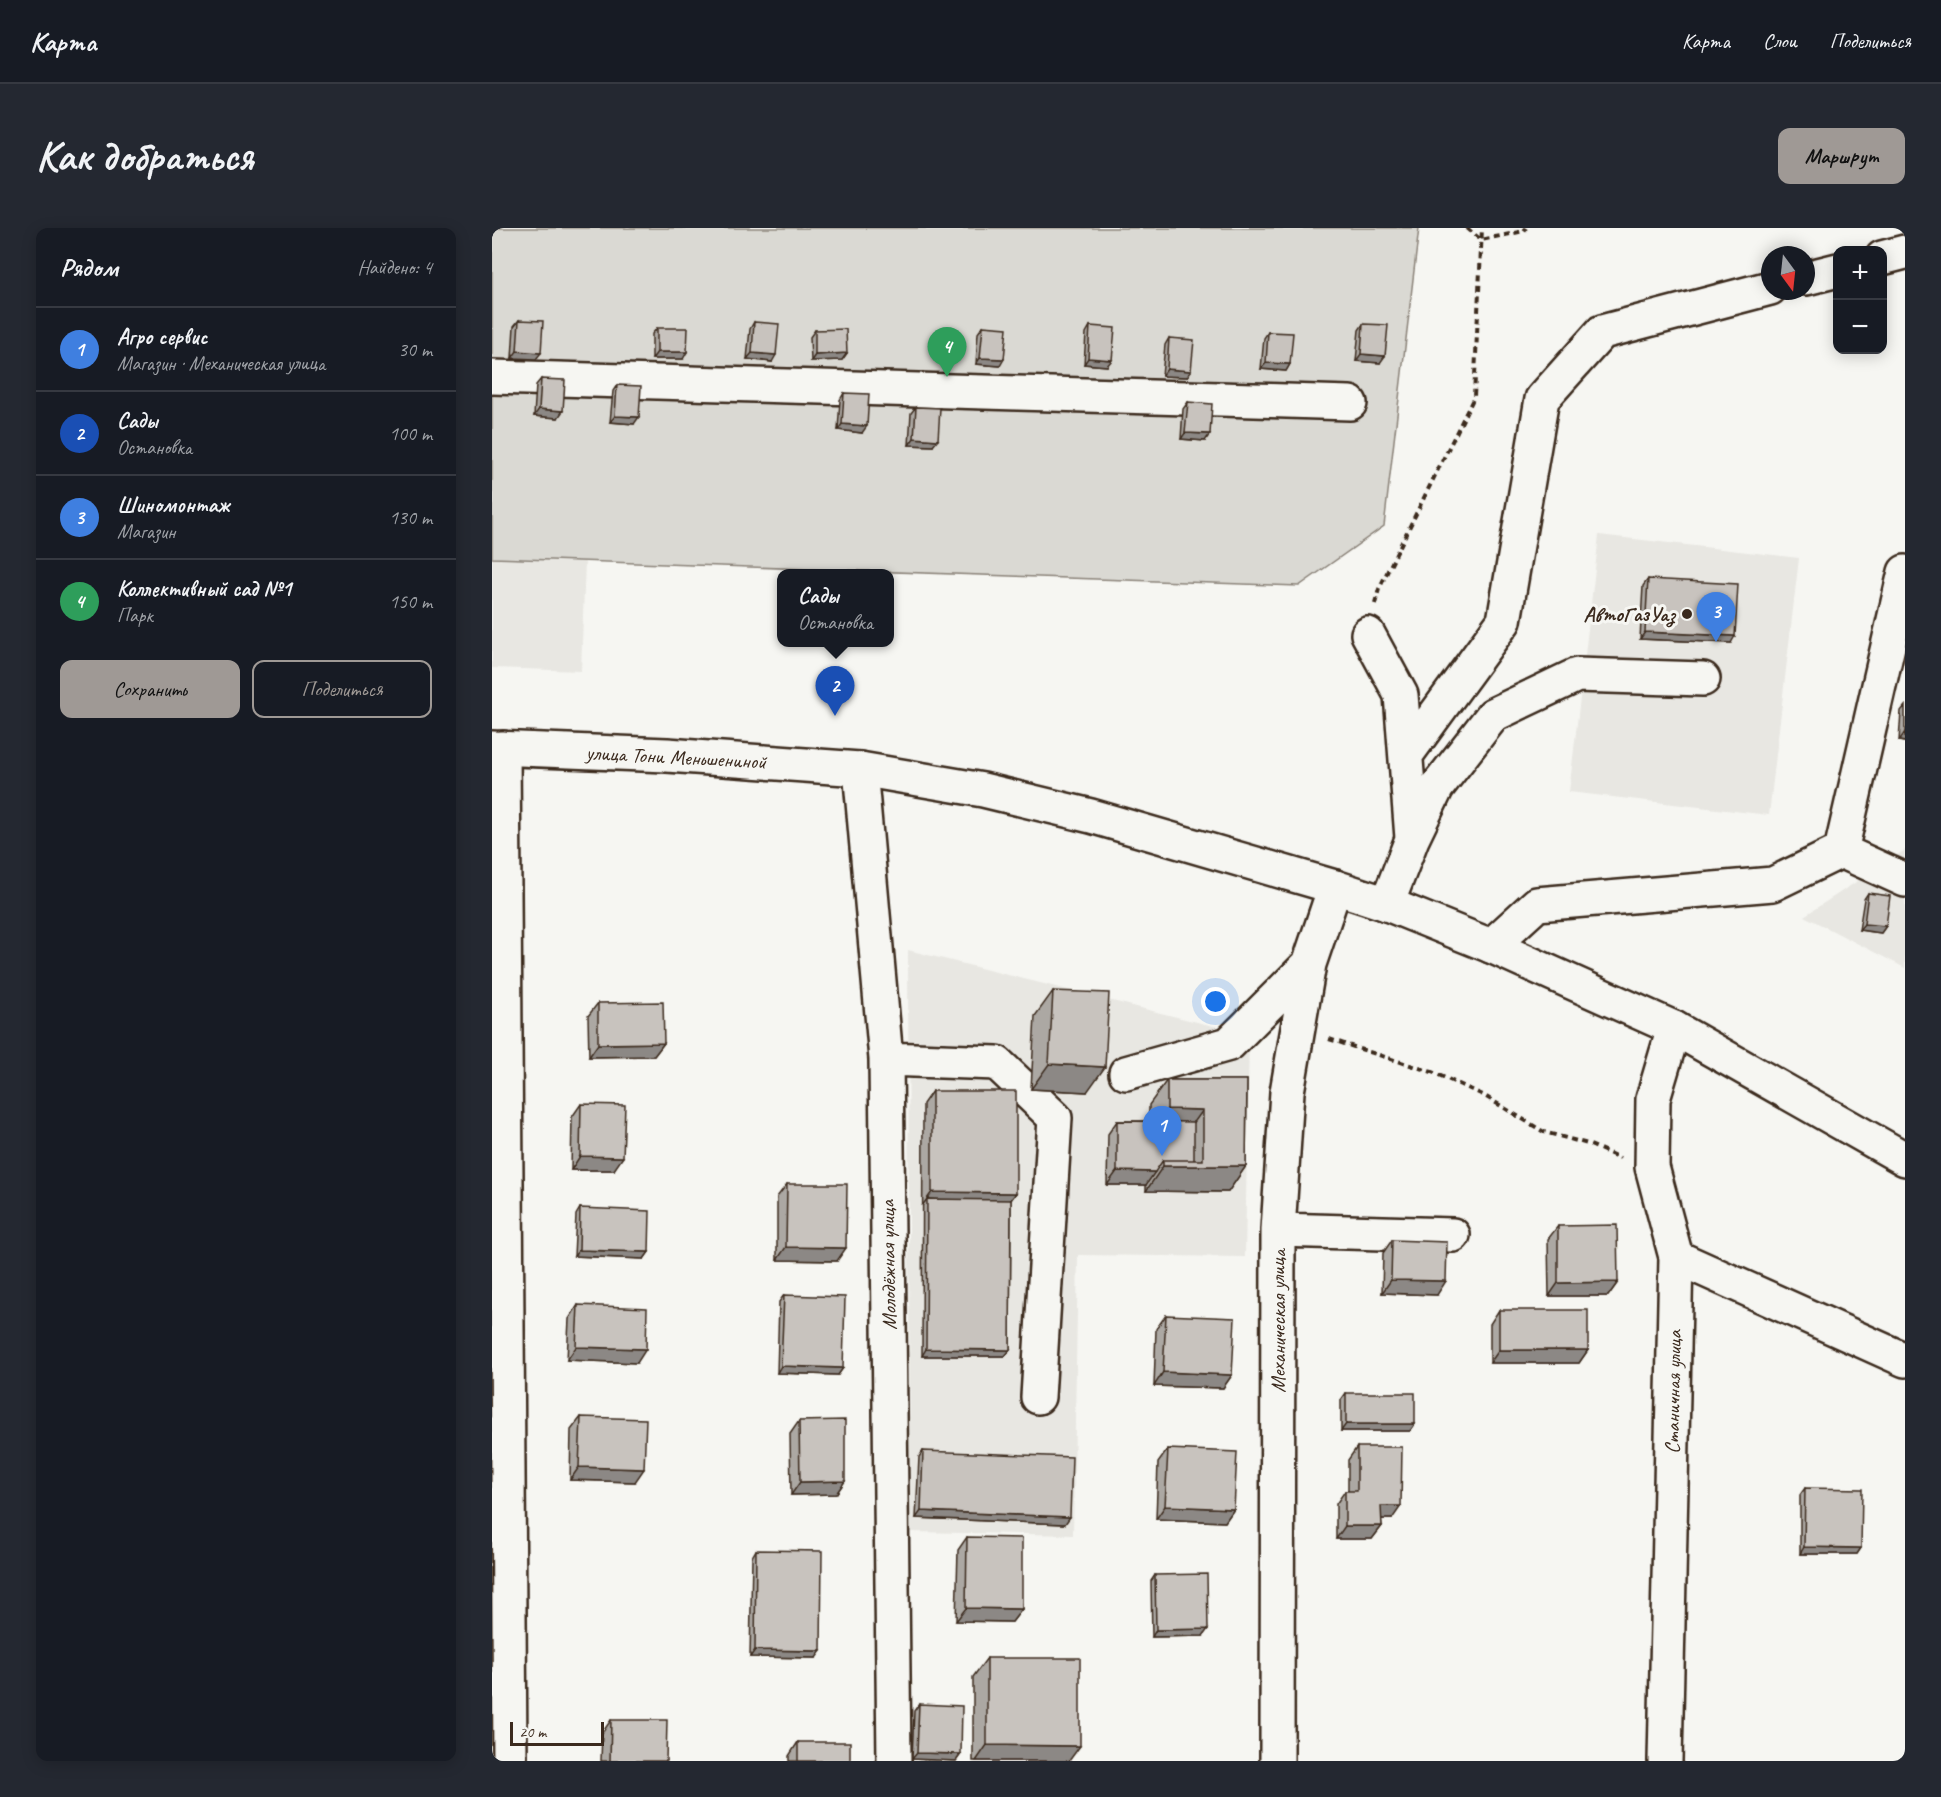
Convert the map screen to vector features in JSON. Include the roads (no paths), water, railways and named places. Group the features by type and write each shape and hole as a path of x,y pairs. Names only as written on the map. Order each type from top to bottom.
{"street":[{"path":"1887,257 1905,252"},
{"path":"1815,276 1833,271"},
{"path":"1406,755 1504,621 1542,399 1602,332 1761,290"},
{"path":"492,377 1350,403"},
{"path":"1841,851 1905,572"},
{"path":"1368,634 1401,695 1412,839"},
{"path":"1388,904 1412,839 1437,787 1493,715 1577,675 1703,679"},
{"path":"498,748 510,1761"},
{"name":"улица Тони Меньшениной","path":"498,748 667,755 860,770 983,790 1091,816 1335,887 1388,904 1491,946 1674,1028 1905,1159"},
{"name":"Молодёжная улица","path":"860,770 886,1059 894,1761"},
{"path":"1841,851 1905,880"},
{"path":"1491,946 1538,904 1773,884 1841,851"},
{"name":"Механическая улица","path":"1277,1761 1278,1230 1287,1092 1309,964 1335,887"},
{"path":"1126,1073 1229,1044 1309,964"},
{"name":"Станичная улица","path":"1665,1761 1676,1257 1652,1167 1653,1099 1674,1028"},
{"path":"886,1059 997,1063 1055,1118 1038,1396"},
{"path":"1278,1230 1453,1234"},
{"path":"1676,1257 1905,1360"}],"place":[{"name":"Коллективный сад №1","path":"947,377"},
{"name":"АвтоГазУаз","path":"1687,614"},
{"name":"Шиномонтаж","path":"1716,642"},
{"name":"Сады","path":"835,716"},
{"name":"Агро сервис","path":"1162,1156"}]}
